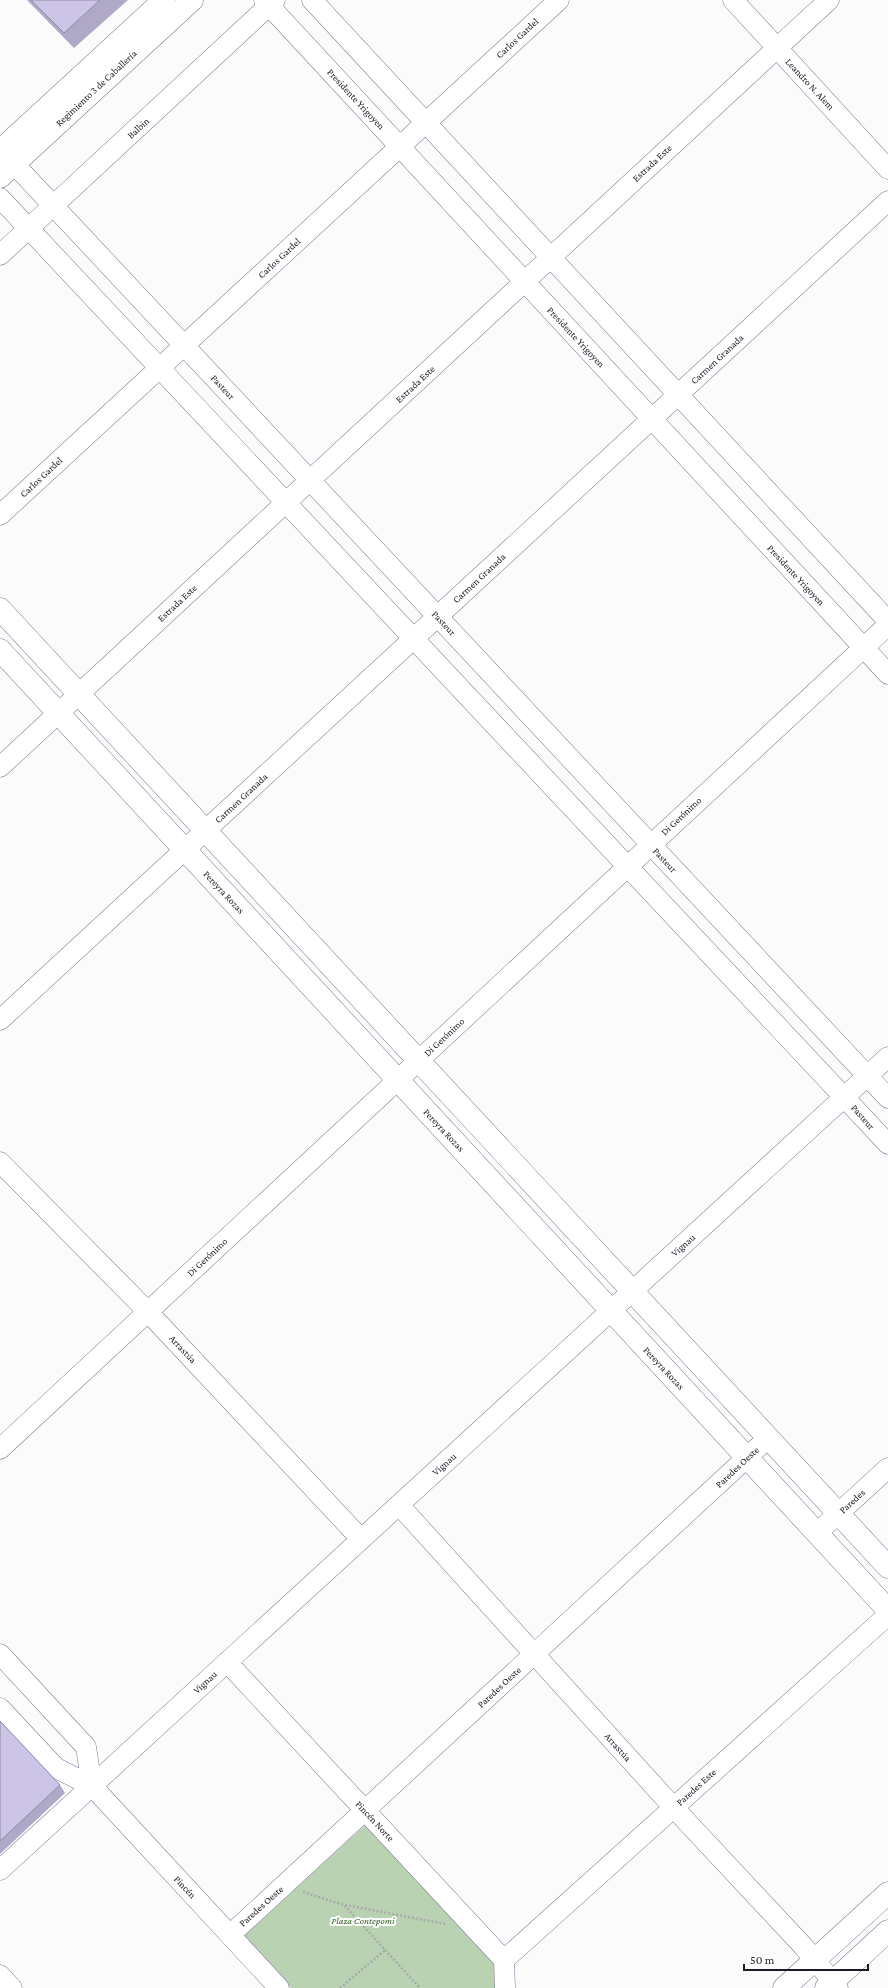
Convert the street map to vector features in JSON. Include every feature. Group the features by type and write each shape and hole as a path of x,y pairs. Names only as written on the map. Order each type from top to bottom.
{"street":[{"name":"Regimiento 3 de Caballería","path":"3,158 164,0"},
{"name":"Regimiento 3 de Caballería","path":"3,158 192,0"},
{"path":"312,0 888,621"},
{"name":"Carlos Gardel","path":"0,515 559,0"},
{"name":"Leandro N. Alem","path":"733,0 888,169"},
{"name":"Estrada Este","path":"0,767 829,0"},
{"name":"Presidente Yrigoyen","path":"270,2 525,282 888,674"},
{"name":"Balbin","path":"0,255 270,2"},
{"name":"Pasteur","path":"3,158 53,206 184,345 888,1098"},
{"name":"Pasteur","path":"0,198 845,1096 888,1144"},
{"name":"Carmen Granada","path":"0,1020 888,201"},
{"path":"0,609 888,1567"},
{"name":"Di Gerónimo","path":"0,1449 888,624"},
{"name":"Pereyra Rozas","path":"0,650 888,1610"},
{"name":"Vignau","path":"0,1870 888,1057"},
{"name":"Arrastúa","path":"0,1162 148,1312 361,1539"},
{"name":"Paredes Oeste","path":"230,1935 366,1811 768,1438"},
{"name":"Paredes","path":"816,1533 888,1468"},
{"name":"Arrastúa","path":"399,1505 674,1808 803,1946 833,1986"},
{"name":"Paredes Este","path":"504,1960 888,1615"},
{"path":"0,1654 86,1746 92,1786"},
{"name":"Pincén Norte","path":"227,1662 504,1960"},
{"name":"Pincén","path":"0,1708 56,1768 92,1786 279,1988"},
{"path":"788,1987 888,1893"},
{"path":"833,1986 888,1931"},
{"path":"504,1960 505,1988"},
{"path":"0,1975 12,1988"}],"path":[{"path":"302,1892 344,1905 449,1925"},
{"path":"344,1905 420,1988"},
{"path":"340,1988 385,1950"}],"green space":[{"name":"Plaza Contepomi","path":"365,1825 495,1963 497,1988 291,1988 241,1937"}],"building":[{"path":"31,0 100,0 64,33"},
{"path":"0,1721 60,1785 0,1841"}]}
